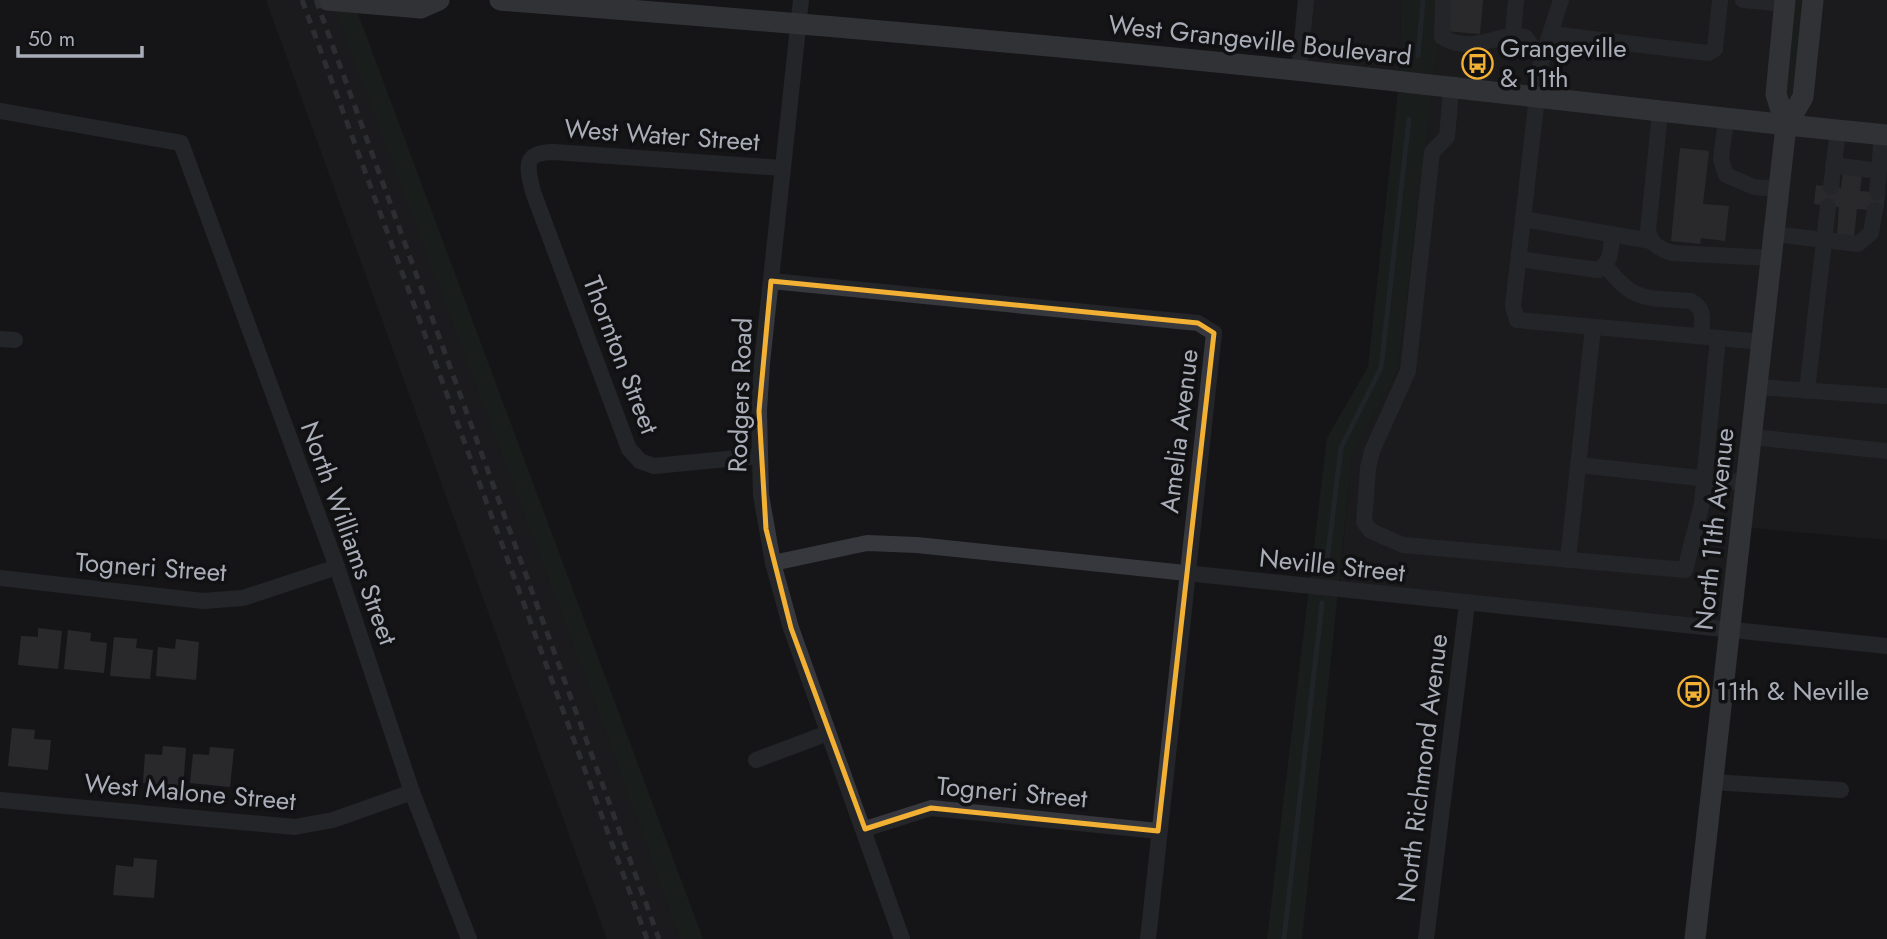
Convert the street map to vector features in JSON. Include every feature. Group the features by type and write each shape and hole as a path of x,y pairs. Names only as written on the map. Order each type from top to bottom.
{"main road":[{"path":"327,0 421,8 439,0"},
{"name":"West Grangeville Boulevard","path":"500,0 798,22 1298,71 1660,113 1885,135"},
{"name":"North 11th Avenue","path":"1695,939 1786,126 1802,97 1813,0"},
{"name":"North 11th Avenue","path":"1785,2 1776,94 1786,126"}],"street":[{"name":"Rodgers Road","path":"801,0 759,411 761,495 773,563 828,733 865,829 902,939"},
{"path":"1298,71 1306,0"},
{"path":"1443,0 1440,29 1442,37 1449,41 1484,45 1513,34 1530,42 1542,59"},
{"path":"1513,34 1517,0"},
{"path":"1561,0 1542,59 1513,306 1517,320 1763,342"},
{"path":"1551,34 1708,53 1715,49 1720,0"},
{"path":"1743,0 1785,2"},
{"path":"1451,90 1447,137 1433,152 1408,371 1367,468 1364,522 1371,531 1403,545 1685,570 1702,503 1718,338"},
{"name":"North Williams Street","path":"0,111 181,143 337,567 412,793 469,939"},
{"path":"1651,241 1648,231 1660,113"},
{"path":"1726,120 1721,159 1726,175 1754,187 1779,189"},
{"path":"1831,187 1838,131"},
{"path":"1877,192 1885,135"},
{"name":"West Water Street","path":"538,152 783,168"},
{"name":"Thornton Street","path":"538,152 531,157 528,171 533,192 629,449 639,461 654,466 759,456"},
{"path":"1833,165 1879,170"},
{"path":"1807,391 1828,206"},
{"path":"1774,234 1848,244 1866,240 1871,233 1875,211"},
{"path":"1523,219 1651,241 1661,249 1673,253 1772,258"},
{"path":"1519,259 1598,270 1606,265 1612,234"},
{"path":"1606,265 1624,288 1634,295 1691,301 1699,305 1702,314 1701,337"},
{"name":"Amelia Avenue","path":"771,281 1198,323 1214,333 1148,939"},
{"path":"1568,560 1593,327"},
{"path":"1758,387 1887,396"},
{"path":"1752,437 1887,451"},
{"path":"1578,465 1747,483"},
{"name":"Neville Street","path":"773,563 867,543 1887,646"},
{"name":"Togneri Street","path":"0,578 203,601 243,598 337,567"},
{"name":"North Richmond Avenue","path":"1426,939 1466,604"},
{"path":"756,760 828,733"},
{"path":"1713,782 1841,790"},
{"name":"West Malone Street","path":"0,800 295,827 333,820 412,793"},
{"name":"Togneri Street","path":"865,829 931,808 1158,831"}],"highlighted area":[{"path":"771,281 1198,323 1214,333 1158,831 931,808 865,829 791,628 766,529 759,411"}],"shaded area":[{"path":"266,0 332,0 597,708 680,939 607,939"},
{"path":"1306,0 1401,0 1399,83 1299,71"},
{"path":"1401,0 1443,0 1398,369 1352,455 1302,939 1267,939 1327,438 1368,367 1399,83"},
{"path":"1443,0 1887,0 1887,540 1742,527 1731,630 1339,591 1352,455 1398,369"},
{"path":"1785,0 1813,0 1803,97 1786,126"},
{"path":"332,1 354,3 703,939 680,939 597,708"}],"building":[{"path":"1447,0 1483,0 1480,34 1444,31"},
{"path":"1680,148 1709,151 1703,204 1729,206 1725,241 1701,238 1700,244 1671,241"},
{"path":"1843,172 1862,174 1860,191 1885,193 1883,211 1857,209 1854,236 1837,235 1839,207 1814,204 1816,185 1841,188"},
{"path":"38,628 62,631 58,669 18,665 21,636 38,637"},
{"path":"68,630 91,633 90,641 107,643 104,673 64,669"},
{"path":"114,637 137,639 136,648 153,650 150,679 110,676"},
{"path":"176,639 199,642 196,680 156,676 158,647 175,649"},
{"path":"12,728 35,730 34,739 51,740 48,770 8,766"},
{"path":"163,746 186,748 183,787 143,783 145,754 162,755"},
{"path":"210,747 234,749 230,787 190,783 193,754 209,755"},
{"path":"134,858 157,860 154,898 113,895 116,865 133,867"}],"waterway":[{"path":"1418,56 1423,0"},
{"path":"1326,570 1341,448 1381,368 1409,119"},
{"path":"1284,939 1322,603"}],"railway":[{"path":"302,0 647,939"},
{"path":"316,0 659,939"}],"place":[{"name":"Grangeville & 11th","path":"1477,63"},
{"name":"11th & Neville","path":"1693,691"}]}
